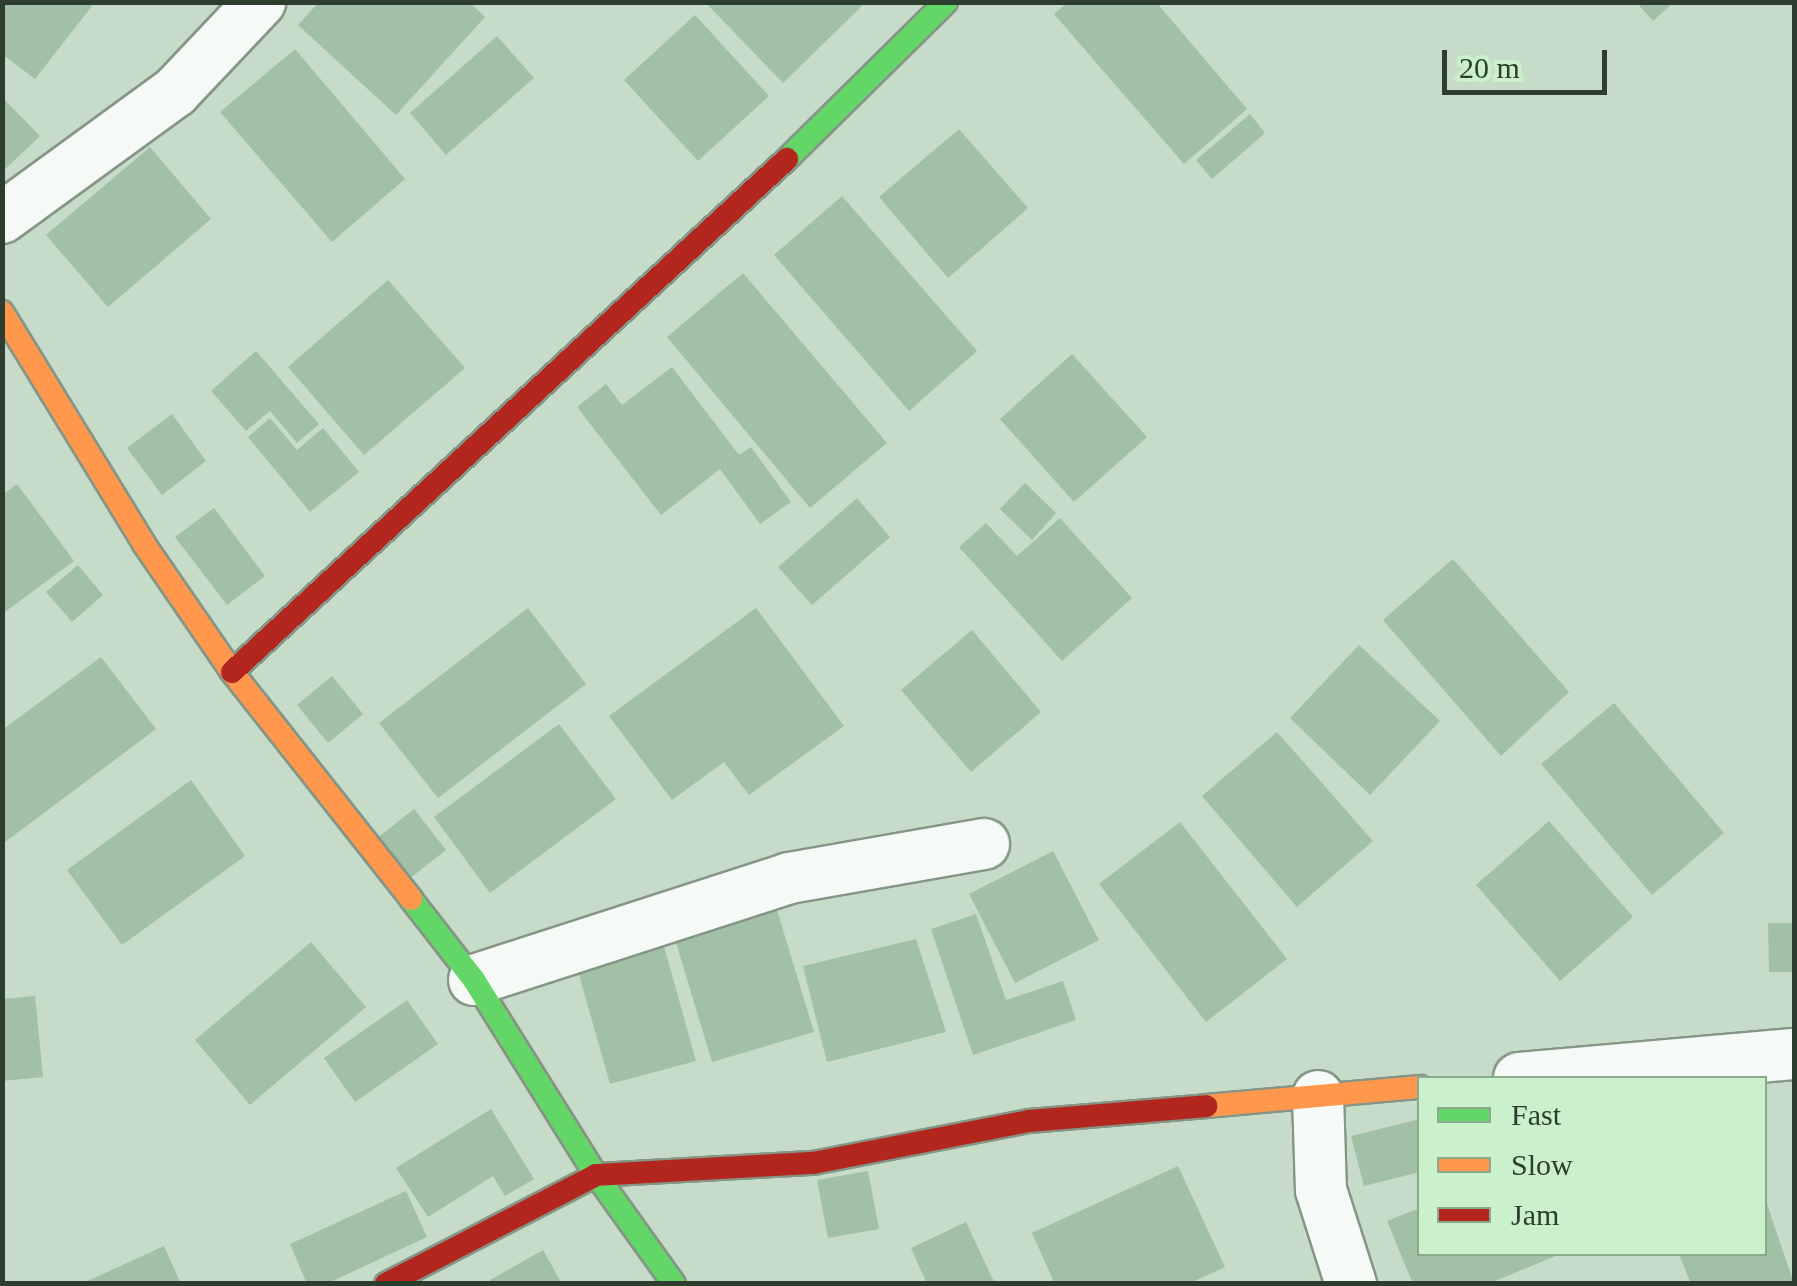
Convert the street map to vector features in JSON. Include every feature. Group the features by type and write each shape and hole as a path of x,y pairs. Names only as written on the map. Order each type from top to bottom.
{"street":[{"path":"2,218 175,92 260,2"},
{"path":"232,672 893,62 946,2"},
{"path":"2,312 144,544 232,672 474,980 596,1174 674,1284"},
{"path":"474,980 788,878 984,844"},
{"path":"1542,1076 1794,1054"},
{"path":"386,1284 596,1174 814,1163 1029,1121 1417,1087"},
{"path":"1318,1096 1321,1190 1350,1284"}],"building":[{"path":"2,2 95,2 35,79 2,54"},
{"path":"319,2 469,2 485,17 396,115 298,25"},
{"path":"705,2 866,2 783,83"},
{"path":"1068,2 1156,2 1247,109 1184,164 1054,14"},
{"path":"1636,2 1674,2 1653,21"},
{"path":"695,15 769,96 698,161 624,80"},
{"path":"497,36 534,78 446,155 410,113"},
{"path":"295,49 405,179 332,242 220,112"},
{"path":"2,97 40,136 2,172"},
{"path":"1250,114 1265,133 1212,179 1196,160"},
{"path":"959,129 1028,208 948,278 879,197"},
{"path":"150,147 211,219 108,307 46,235"},
{"path":"842,196 977,351 909,411 774,255"},
{"path":"743,273 887,443 810,508 667,337"},
{"path":"388,280 465,368 364,455 288,367"},
{"path":"256,351 319,424 297,443 270,411 246,431 211,391"},
{"path":"1072,354 1147,437 1074,502 1000,419"},
{"path":"672,367 739,455 751,447 791,502 760,524 720,469 661,515 577,407 606,384 622,405"},
{"path":"172,414 206,461 162,495 127,448"},
{"path":"270,418 297,450 323,428 359,472 310,512 248,437"},
{"path":"1025,483 1056,513 1032,540 1000,509"},
{"path":"17,484 74,561 2,614 2,495"},
{"path":"857,498 890,537 812,605 778,567"},
{"path":"214,508 265,576 227,605 175,537"},
{"path":"1060,518 1132,598 1062,661 959,547 986,523 1017,556"},
{"path":"1453,559 1569,692 1501,756 1383,620"},
{"path":"78,565 103,595 72,622 46,592"},
{"path":"528,608 586,684 438,798 379,723"},
{"path":"756,608 844,726 749,795 724,762 672,800 609,716"},
{"path":"972,630 1041,712 971,772 901,690"},
{"path":"1359,645 1440,721 1370,795 1290,718"},
{"path":"101,657 156,729 5,842 2,730"},
{"path":"332,676 363,714 328,743 297,705"},
{"path":"1614,703 1724,833 1652,895 1541,764"},
{"path":"559,724 616,799 490,893 434,817"},
{"path":"1277,732 1373,841 1297,907 1202,796"},
{"path":"191,780 245,856 122,945 67,870"},
{"path":"414,809 446,850 408,880 376,839"},
{"path":"1549,821 1633,917 1560,981 1476,885"},
{"path":"1180,822 1287,959 1206,1022 1099,884"},
{"path":"1053,851 1099,940 1015,983 969,894"},
{"path":"770,887 814,1032 712,1062 668,916"},
{"path":"976,914 1006,1000 1063,981 1076,1020 973,1055 931,929"},
{"path":"1768,923 1794,923 1794,972 1769,972"},
{"path":"660,932 696,1061 610,1084 574,957"},
{"path":"916,939 946,1032 827,1062 803,966"},
{"path":"311,942 366,1007 250,1105 195,1040"},
{"path":"35,996 43,1077 2,1081 2,999"},
{"path":"407,1000 438,1044 355,1102 324,1058"},
{"path":"491,1109 534,1179 505,1196 493,1176 428,1217 396,1168"},
{"path":"1417,1120 1417,1173 1364,1186 1351,1136"},
{"path":"1178,1166 1225,1267 1188,1284 1055,1284 1032,1233"},
{"path":"868,1171 879,1229 828,1238 817,1180"},
{"path":"406,1191 427,1237 326,1284 307,1284 290,1244"},
{"path":"1767,1204 1794,1284 1691,1284 1680,1256 1767,1256"},
{"path":"1417,1209 1417,1256 1555,1256 1488,1284 1413,1284 1387,1221"},
{"path":"966,1222 995,1284 927,1284 911,1248"},
{"path":"164,1246 181,1284 81,1284"},
{"path":"543,1250 562,1284 491,1284 490,1280"}],"traffic: fast":[{"path":"787,159 946,2"},
{"path":"411,899 474,980 596,1175 674,1284"}],"traffic: slow":[{"path":"2,312 144,544 232,672 411,899"},
{"path":"1206,1106 1417,1087"}],"traffic: jam":[{"path":"232,672 787,159"},
{"path":"386,1284 596,1175 813,1163 1029,1121 1206,1106"}]}
